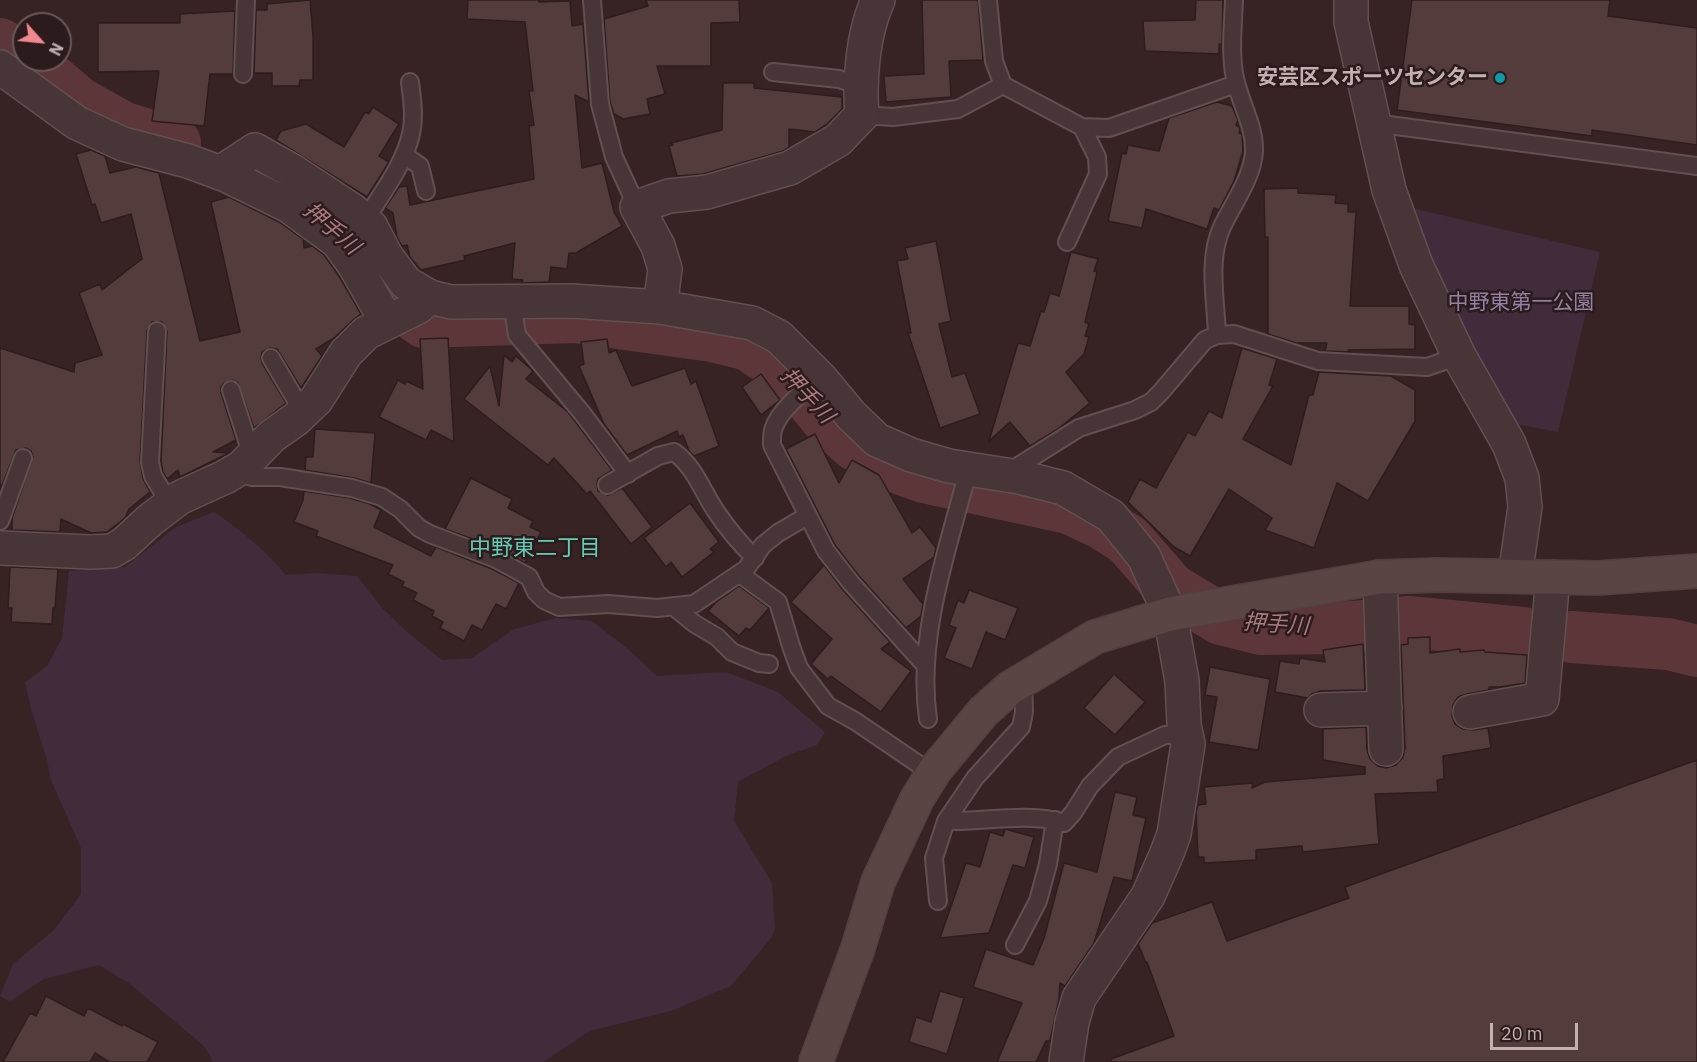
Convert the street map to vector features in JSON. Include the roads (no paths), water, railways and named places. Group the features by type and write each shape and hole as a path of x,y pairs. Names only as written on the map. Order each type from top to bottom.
{"street":[{"path":"660,307 665,269 658,246 637,207 669,196 707,192 790,168 838,140 861,100 868,33 878,0"},
{"path":"1350,0 1350,22 1389,190 1412,254 1459,356 1509,444 1522,478 1525,507 1515,576"},
{"path":"0,68 77,123 102,135 123,144 221,172 289,206 338,242 379,308 389,320"},
{"path":"221,172 255,150 294,172 352,210 371,227 386,256 406,283 430,297 451,302 572,301 660,307 752,323 779,337 877,440 911,455 949,466 1005,474 1064,488 1111,516 1144,557 1170,614 1182,681 1188,744 1174,834 1148,896 1080,998 1072,1022 1066,1062"},
{"path":"0,548 90,552 112,551 124,544 170,504 243,464 272,436 316,400 346,353 366,333 418,307 430,297"},
{"path":"816,1062 858,948 878,882 917,799 933,774 983,712 1010,688 1095,637 1170,614 1380,577 1438,575 1696,577"},
{"path":"1380,577 1386,749"},
{"path":"1470,712 1542,699 1553,577"},
{"path":"1321,711 1384,708"}],"lane":[{"path":"243,74 246,0"},
{"path":"592,0 600,104 614,157 637,207"},
{"path":"988,0 994,61 1003,85 1082,127 1109,128 1236,84"},
{"path":"1217,335 1214,274 1216,246 1222,227 1242,190 1254,154 1253,136 1236,84 1232,41 1234,0"},
{"path":"773,72 839,79 861,100 893,117 958,109 1003,85"},
{"path":"364,221 404,155 412,132 413,107 410,82"},
{"path":"1374,123 1697,166"},
{"path":"1067,242 1098,174 1097,157 1082,127"},
{"path":"404,155 420,166 426,191"},
{"path":"512,301 517,335 582,412 628,474"},
{"path":"157,331 150,462 153,476 170,504"},
{"path":"1005,474 1079,428 1135,410 1151,402 1205,340 1217,335 1234,334 1318,361 1427,367 1459,356"},
{"path":"271,358 303,412"},
{"path":"822,380 811,384 792,401 773,429 772,444 826,551 850,583 925,665"},
{"path":"231,390 243,464 252,477 280,477 352,488 382,497 400,509 419,528 430,534 496,559 529,577 536,592 544,600 559,607 608,604 657,608 694,604 746,570 763,545 807,516"},
{"path":"607,485 658,456 674,452 692,471 714,509 735,538 754,558"},
{"path":"0,521 23,458"},
{"path":"928,719 924,690 925,665 940,578 969,468"},
{"path":"740,574 778,602 790,646 800,668 828,706 855,721 933,774"},
{"path":"673,606 695,624 717,637 732,652 759,663 769,664"},
{"path":"938,901 934,858 946,821 975,778 1021,727 1024,712 1023,679"},
{"path":"946,821 1055,820 1064,823 1090,786 1118,757 1166,735 1186,735"},
{"path":"1015,945 1038,901 1048,864 1055,820"}],"waterway":[{"name":"押手川","path":"0,44 12,53"},
{"name":"押手川","path":"52,80 79,103 124,128 175,143"},
{"name":"押手川","path":"372,274 392,300 424,322 575,317 712,336 749,345 788,372 826,418 854,444 885,463 924,477 1069,508 1103,524 1128,540 1171,589 1221,619 1261,629 1342,628 1409,622 1523,633"},
{"name":"押手川","path":"1572,637 1668,644 1697,651"}],"place":[{"name":"安芸区スポーツセンター","path":"1500,78"}],"district":[{"name":"中野東二丁目","path":"535,549"}],"park label":[{"name":"中野東第一公園","path":"1521,303"}]}
